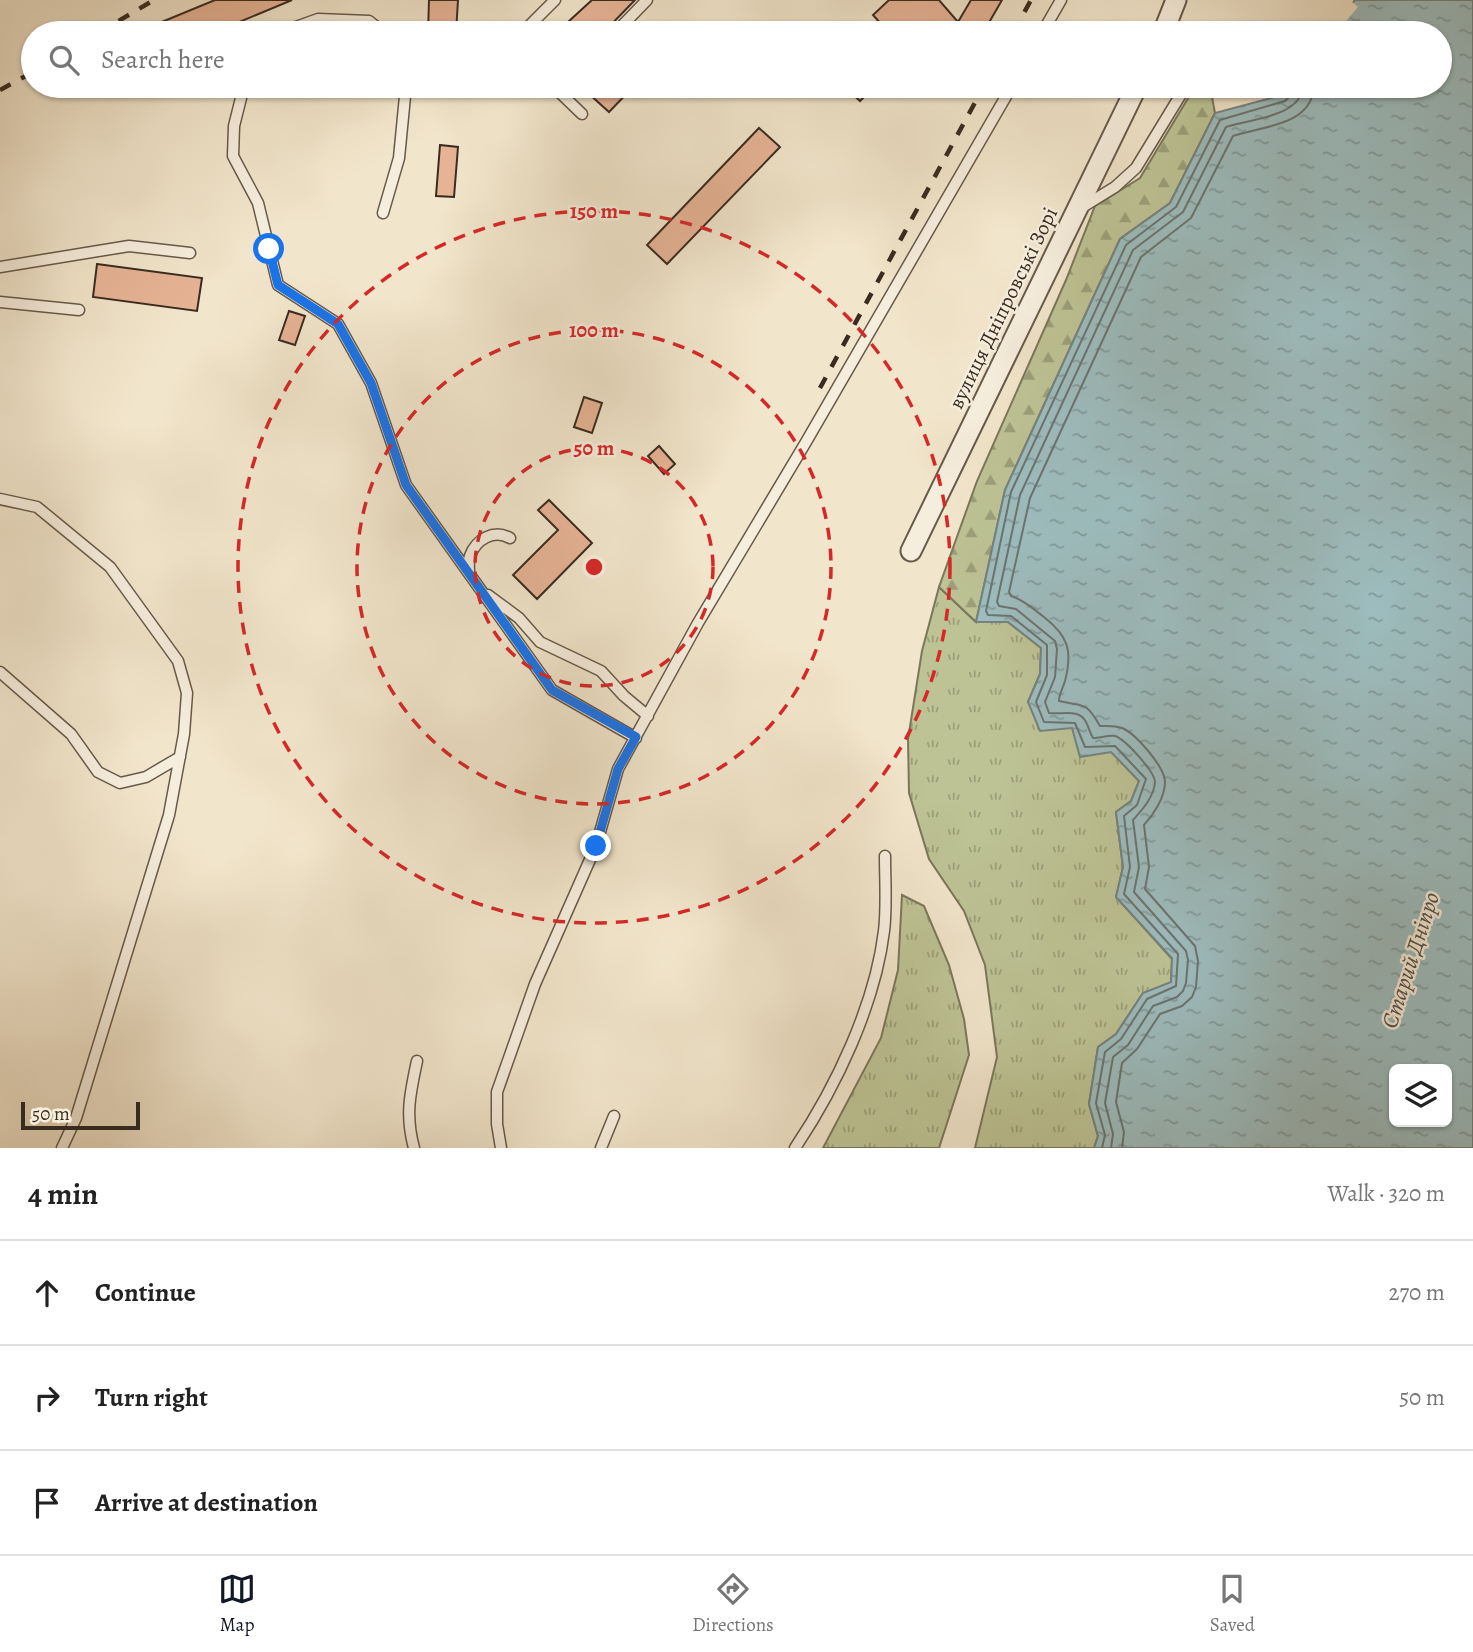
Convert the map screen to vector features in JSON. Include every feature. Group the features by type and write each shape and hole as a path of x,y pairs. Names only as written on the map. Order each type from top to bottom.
{"street":[{"path":"1168,21 1176,0"},
{"name":"вулиця Дніпровські Зорі","path":"911,551 1131,98"}],"lane":[{"path":"534,21 555,0"},
{"path":"627,21 647,0"},
{"path":"1049,21 1061,0"},
{"path":"312,21 369,21"},
{"path":"241,98 234,126 233,156 258,203 278,285 338,324 371,383 406,485 552,690 636,737"},
{"path":"383,213 399,158 405,98"},
{"path":"568,98 582,114"},
{"path":"501,1148 496,1092 535,984 596,846 618,769 698,623 1005,98"},
{"path":"1074,212 1115,187 1136,168 1179,98"},
{"path":"0,267 129,246 190,253"},
{"path":"0,302 79,310"},
{"path":"0,499 37,506 110,567 178,661 187,693 180,757 169,815 76,1118 62,1148"},
{"path":"469,573 470,557 478,543 490,535 502,533 510,538"},
{"path":"481,591 519,618 540,642 601,671 624,696 648,716"},
{"path":"0,672 71,734 98,772 120,783 146,777 180,757"},
{"path":"795,1148 819,1113 869,1002 884,930 885,856"},
{"path":"414,1148 408,1125 417,1061"},
{"path":"601,1148 614,1116"}],"green space":[{"path":"1188,98 1212,98 1215,113 1170,203 1120,239 1005,490 976,622 939,587 977,481 1066,280 1095,206 1140,178"},
{"path":"939,587 976,622 1008,622 1041,648 1040,674 1028,702 1111,751 1139,781 1131,801 1116,812 1123,867 1116,897 1172,959 1171,983 1143,993 1116,1034 1098,1047 1089,1104 1098,1136 1094,1148 975,1148 997,1057 985,965 964,911 929,859 909,793 908,739 922,651"},
{"path":"902,895 924,906 949,965 964,1019 969,1055 939,1148 823,1148 881,1038 898,970"}],"water":[{"name":"Старий Дніпро","path":"1355,0 1473,0 1473,1148 1094,1148 1098,1136 1089,1104 1098,1047 1116,1034 1143,993 1171,982 1172,958 1116,897 1123,867 1116,812 1131,801 1139,781 1111,752 1080,757 1072,728 1040,731 1028,702 1040,674 1041,648 1008,622 976,622 1005,490 1120,239 1170,203 1215,113 1271,98 1452,98 1452,21 1338,21"}],"pier":[{"path":"1350,0 1358,7 1346,21 1334,21"}],"building":[{"path":"215,0 292,0 242,21 164,21"},
{"path":"429,0 458,0 457,21 428,21"},
{"path":"592,0 635,0 615,21 569,21"},
{"path":"889,0 939,0 957,21 878,21 873,15"},
{"path":"971,0 1002,0 990,21 959,21"},
{"path":"594,98 622,98 609,112"},
{"path":"759,128 780,147 667,264 647,245"},
{"path":"440,145 458,147 454,197 436,196"},
{"path":"97,264 202,278 197,311 93,297"},
{"path":"289,311 305,316 295,345 279,340"},
{"path":"584,397 602,403 592,433 574,427"},
{"path":"659,446 675,464 664,474 648,456"},
{"path":"549,500 592,543 537,599 513,575 558,530 538,510"}],"railway":[{"path":"118,21 154,0"},
{"path":"1020,21 1031,0"},
{"path":"0,90 21,79"},
{"path":"820,388 977,98"}],"route":[{"path":"269,249 278,285 338,324 371,383 406,485 552,690 636,737 618,769 596,846"}]}
